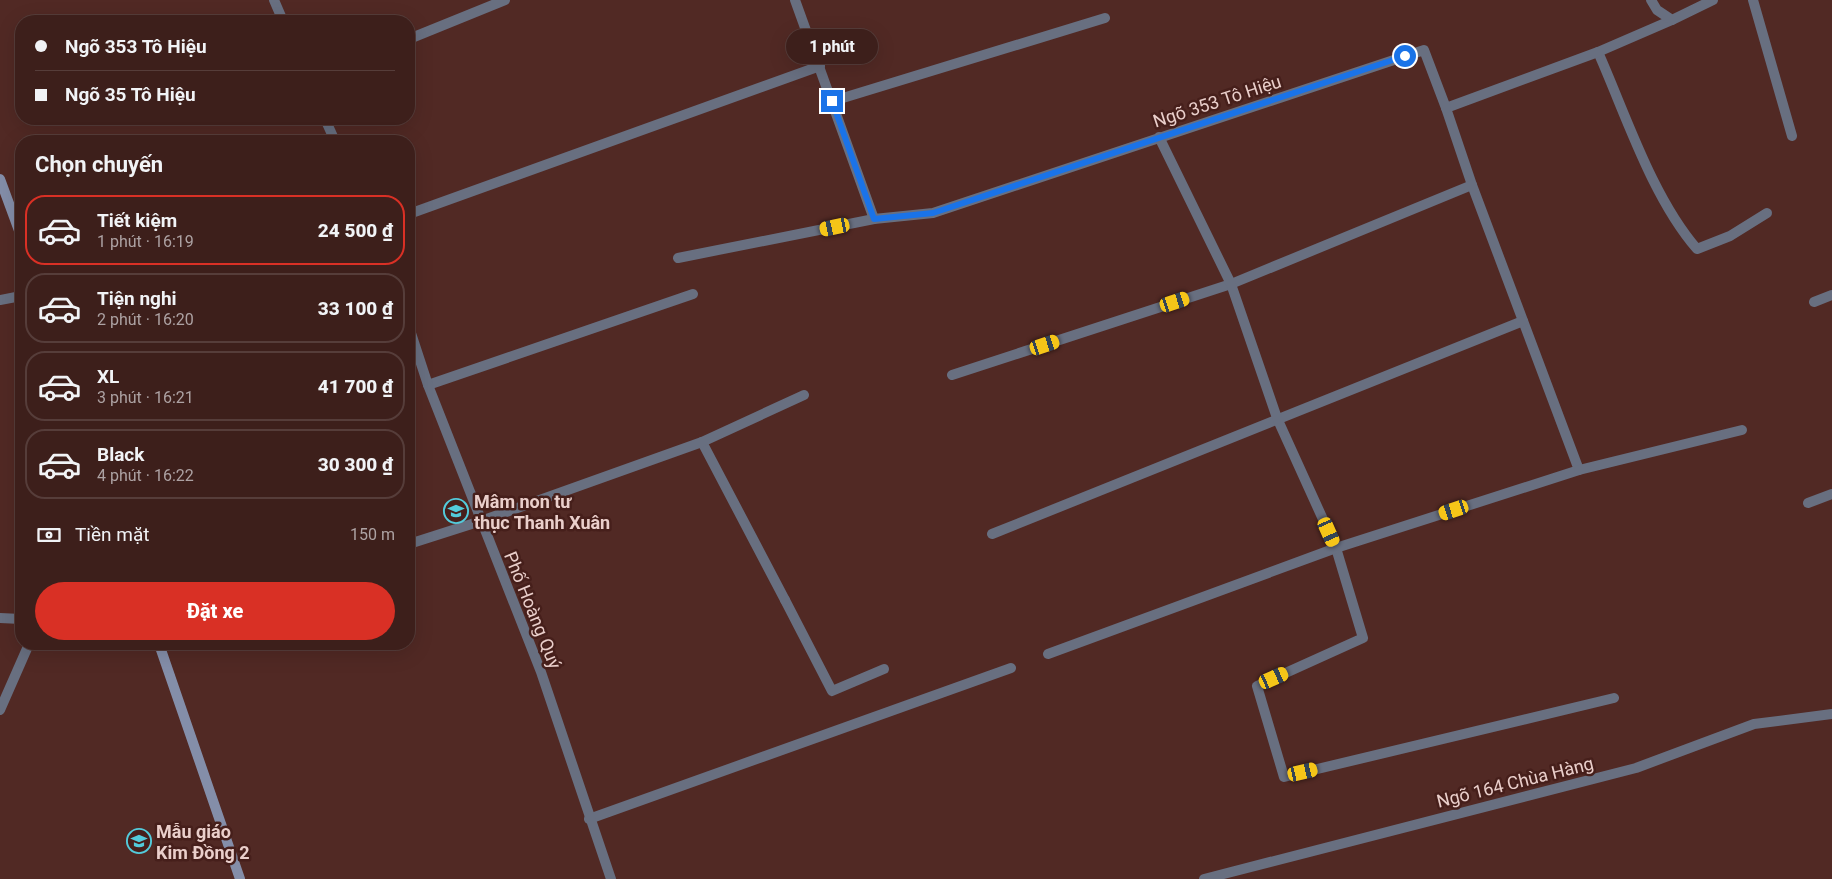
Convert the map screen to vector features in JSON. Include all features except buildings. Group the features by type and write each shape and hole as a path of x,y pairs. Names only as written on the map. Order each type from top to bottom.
{"main road":[{"path":"0,179 15,220"},
{"path":"162,650 240,879"}],"street":[{"path":"274,0 280,15"},
{"path":"415,37 505,0"},
{"path":"795,0 874,219"},
{"path":"1651,0 1657,10 1672,20"},
{"path":"1579,470 1472,185 1446,108 1598,52 1713,0"},
{"path":"1753,0 1792,136"},
{"path":"832,101 1105,18"},
{"name":"Ngõ 353 Tô Hiệu","path":"678,258 874,219 933,213 1424,50 1446,108"},
{"path":"1598,52 1660,195 1679,228 1697,249 1730,236 1767,213"},
{"path":"415,212 820,66"},
{"path":"1159,138 1231,284 1278,418 1336,548 1364,638 1257,686 1284,777 1614,698"},
{"path":"952,375 1231,284 1472,185"},
{"path":"428,385 693,294"},
{"path":"1814,302 1832,295"},
{"path":"0,300 15,297"},
{"path":"992,534 1523,321"},
{"name":"Phố Hoàng Quý","path":"415,345 428,385 542,672 589,818 611,879"},
{"path":"415,542 481,521 702,442 804,395"},
{"path":"1048,654 1336,548 1579,470 1742,430"},
{"path":"702,442 832,691 884,669"},
{"path":"1808,503 1832,494"},
{"path":"0,618 15,619"},
{"path":"0,710 26,650"},
{"path":"589,818 1011,668"},
{"name":"Ngõ 164 Chùa Hàng","path":"1204,879 1636,768 1754,724 1832,714"}],"place":[{"name":"Mâm non tư thục Thanh Xuân","path":"456,511"},
{"name":"Mẫu giáo Kim Đồng 2","path":"139,841"}],"route":[{"path":"832,101 874,219 933,213 1405,56"}]}
